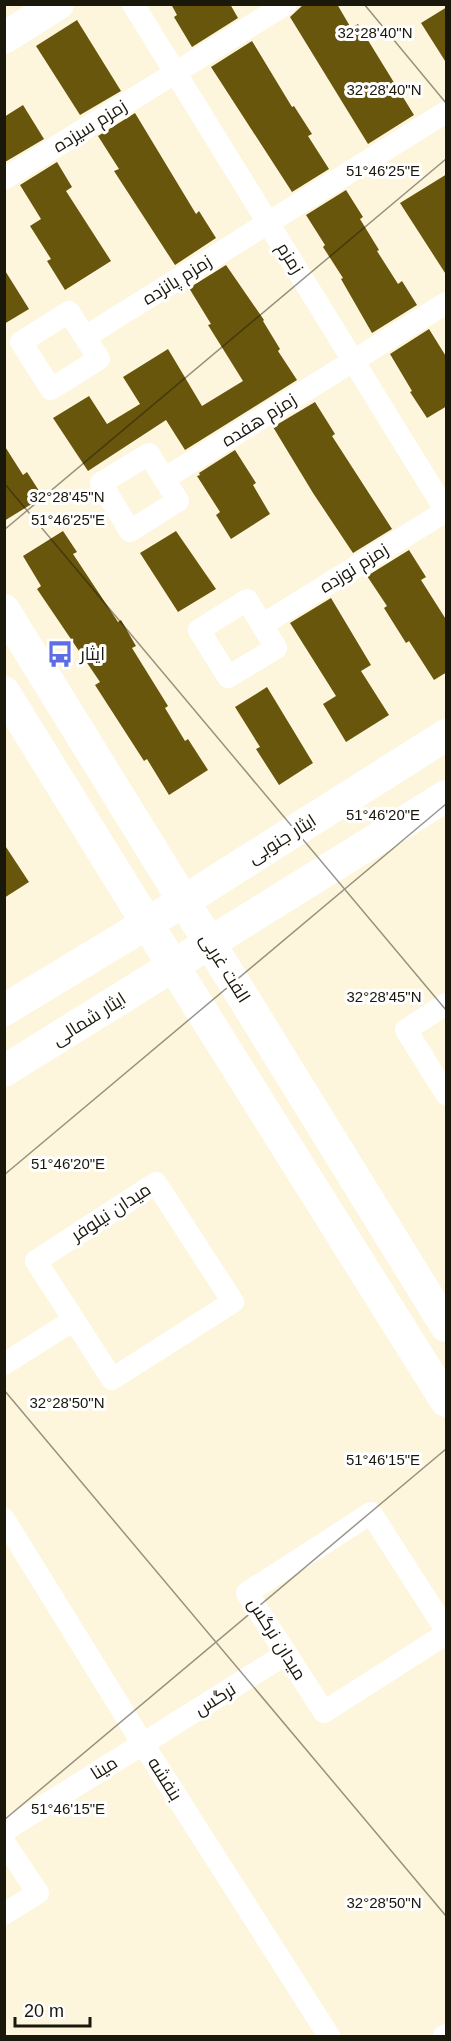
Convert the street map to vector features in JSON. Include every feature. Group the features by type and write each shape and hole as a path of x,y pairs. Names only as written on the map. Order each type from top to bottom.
{"main road":[{"path":"4,38 58,4"},
{"name":"الفت غربی","path":"4,610 447,1326"},
{"path":"4,692 447,1401"},
{"name":"ایثار جنوبی","path":"146,922 184,901 447,735"},
{"path":"174,967 209,942 447,796"},
{"path":"4,1010 146,922"},
{"name":"ایثار شمالی","path":"4,1071 174,967"}],"street":[{"name":"زمزم","path":"132,4 447,511"},
{"name":"زمزم سیزده","path":"4,179 286,4"},
{"name":"زمزم پانزده","path":"85,337 447,112"},
{"name":"زمزم هفده","path":"164,479 447,303"},
{"name":"زمزم نوزده","path":"262,626 447,511"},
{"path":"447,1004 406,1030 447,1094"},
{"name":"میدان نیلوفر","path":"156,1183 233,1302 112,1380 74,1320 36,1261 156,1183"},
{"path":"4,1364 74,1320"},
{"name":"میدان نرگس","path":"371,1514 447,1632 324,1712 286,1654 247,1593 371,1514"},
{"name":"بنفشه","path":"4,1519 143,1744 329,2037"},
{"name":"نرگس","path":"143,1744 286,1654"},
{"name":"مینا","path":"4,1830 143,1744"},
{"path":"4,1842 38,1893 4,1914"}],"building":[{"path":"171,4 230,4 238,18 192,47 174,17 177,15"},
{"path":"304,4 337,4 351,28 358,24 414,115 368,144 290,17"},
{"path":"447,7 447,64 421,23"},
{"path":"77,20 121,91 80,115 36,46"},
{"path":"252,41 292,107 294,106 312,134 308,136 329,169 292,192 211,67"},
{"path":"23,105 44,139 5,162 4,117"},
{"path":"135,113 196,214 199,211 216,238 175,265 114,171 119,169 98,136"},
{"path":"57,162 72,187 66,191 111,261 65,290 47,261 51,259 30,226 41,219 20,185"},
{"path":"447,174 447,276 400,203"},
{"path":"346,190 363,217 360,219 379,250 377,251 398,284 402,281 417,305 372,333 341,279 343,278 323,247 325,245 306,215"},
{"path":"226,265 264,320 280,349 278,351 297,380 185,450 166,420 88,471 53,418 89,396 107,424 140,404 123,377 168,349 202,406 243,381 208,325 211,324 189,288"},
{"path":"4,269 29,309 4,324"},
{"path":"429,329 447,358 447,406 427,418 390,354"},
{"path":"315,402 335,434 332,436 392,529 353,553 273,427"},
{"path":"4,445 23,475 27,472 43,497 4,521"},
{"path":"235,450 256,483 253,485 270,514 231,539 216,515 220,512 197,476"},
{"path":"63,531 77,552 73,554 118,622 121,620 136,646 132,648 168,706 165,708 185,741 188,739 208,770 169,795 147,759 144,761 95,685 100,682 37,589 41,586 23,556"},
{"path":"176,531 216,589 178,612 140,553"},
{"path":"409,550 426,577 421,580 447,621 447,672 434,680 409,641 406,643 384,608 387,606 367,576"},
{"path":"331,598 371,665 361,671 389,715 346,742 323,704 336,696 290,623"},
{"path":"267,687 313,763 279,785 256,749 260,747 235,707"},
{"path":"4,844 29,882 4,898"}],"place":[{"name":"ایثار","path":"60,654"}]}
